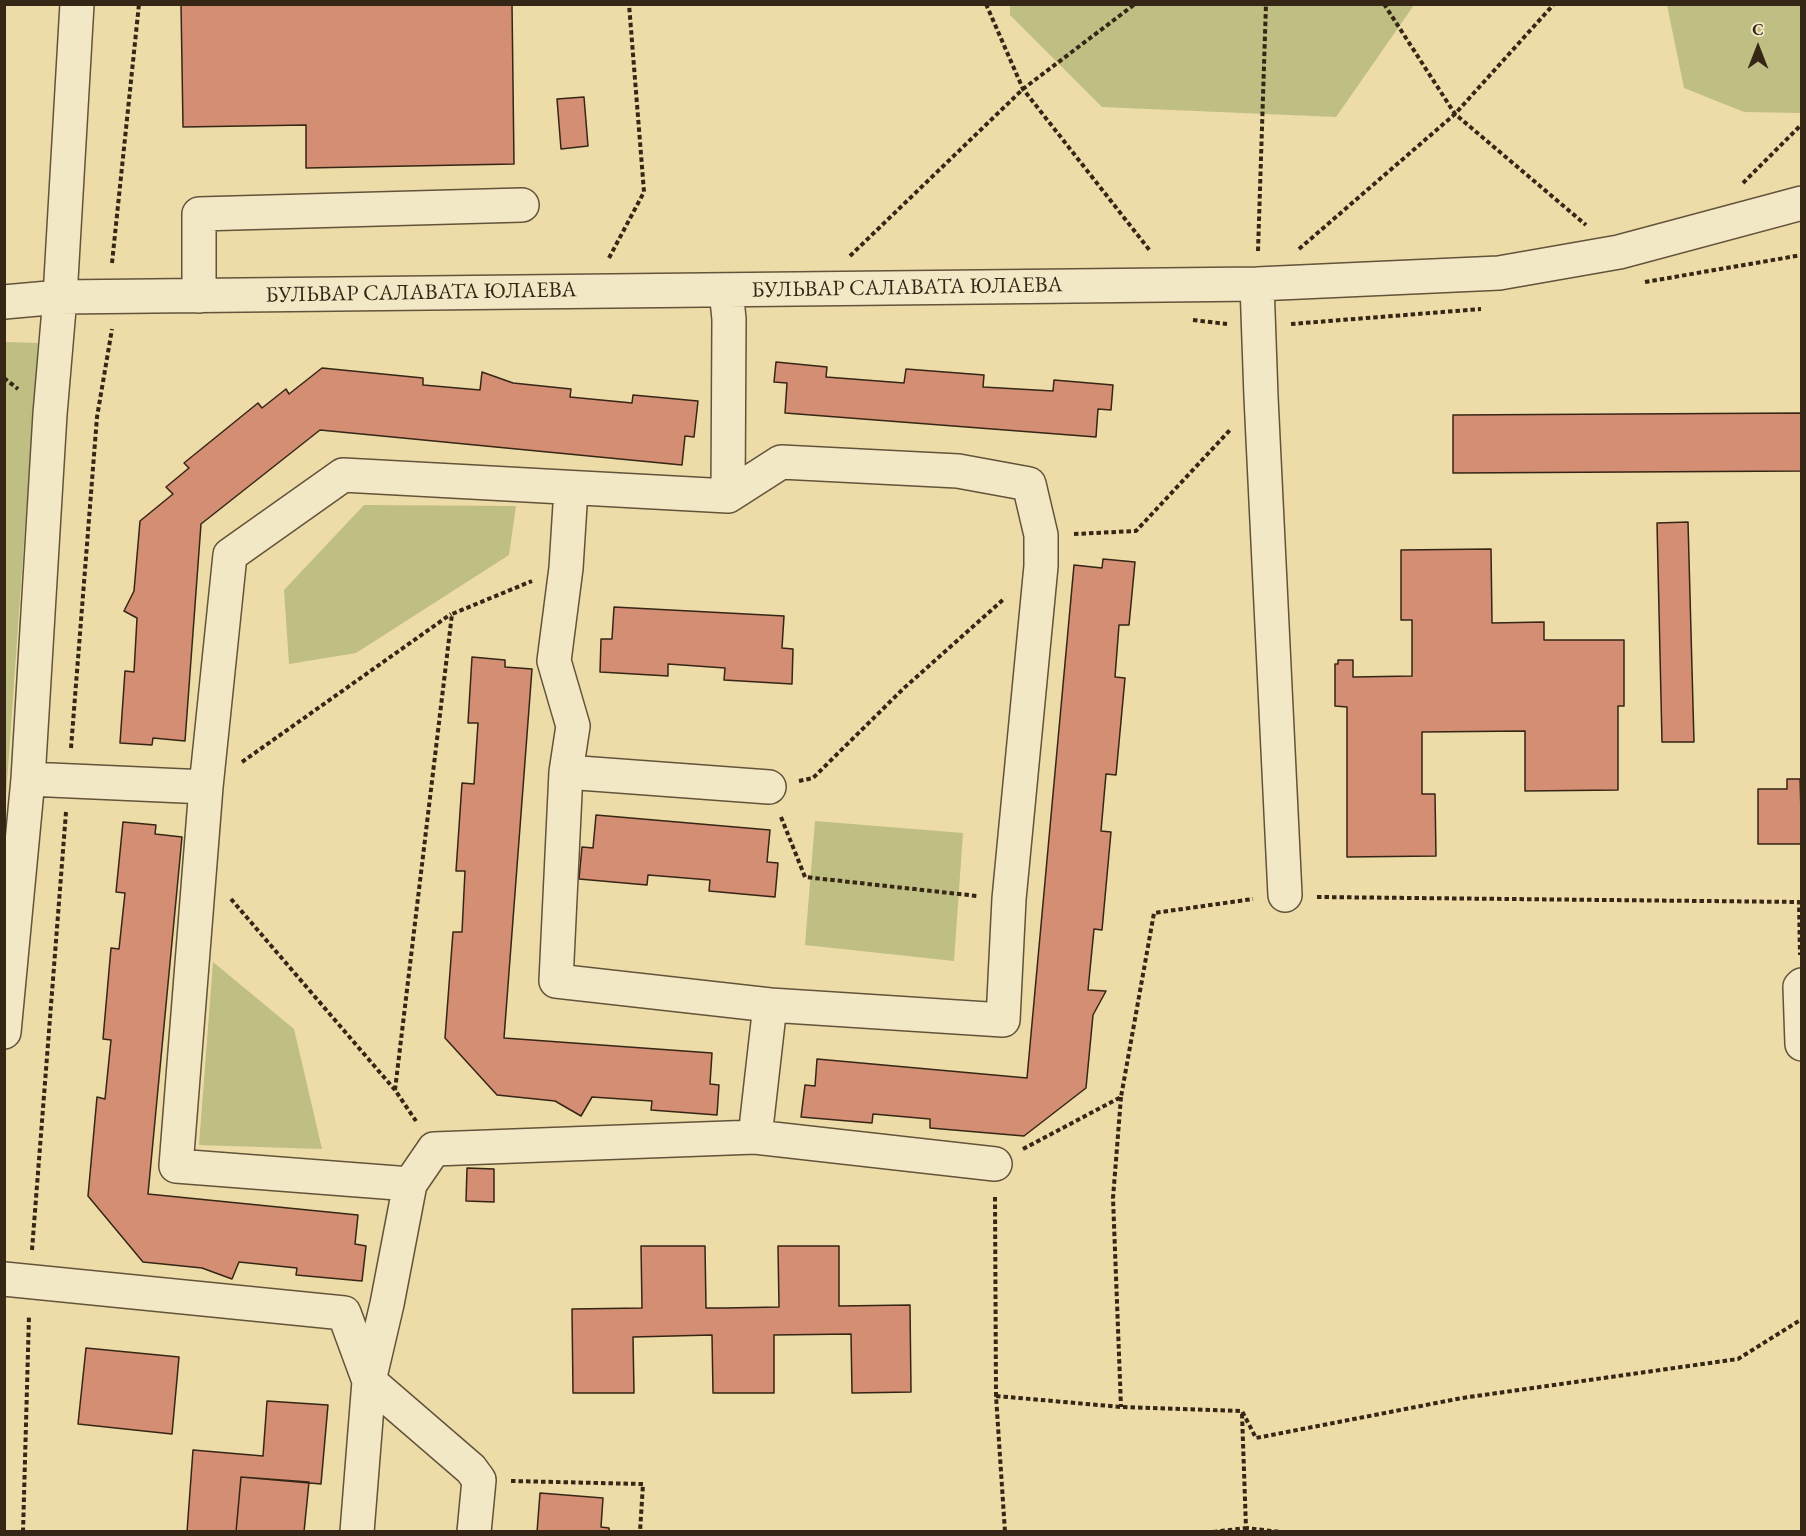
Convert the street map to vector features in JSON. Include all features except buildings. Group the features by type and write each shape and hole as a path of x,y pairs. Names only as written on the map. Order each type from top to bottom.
{"street":[{"path":"4,1032 28,779 77,4"},
{"name":"БУЛЬВАР САЛАВАТА ЮЛАЕВА","path":"4,302 60,297 1257,284 1499,273 1619,252 1802,203"},
{"path":"199,296 199,214 522,205"},
{"path":"1257,284 1285,895"},
{"path":"726,290 729,319 728,496"},
{"path":"410,1184 176,1166 206,787 230,555 343,475 728,496 781,462 958,471 1029,484 1041,551 1009,899 1003,1020 770,1005 556,981 566,772 573,726 554,661 566,568 571,489"},
{"path":"566,772 769,787"},
{"path":"28,779 206,787"},
{"path":"1801,986 1802,1044"},
{"path":"754,1137 770,1005"},
{"path":"357,1532 369,1381 387,1304 410,1184 434,1149 754,1137 995,1164"},
{"path":"4,1279 344,1313 369,1381 471,1469 479,1480 474,1532"}],"path":[{"path":"112,266 139,4"},
{"path":"606,265 644,192 629,4"},
{"path":"986,4 1023,89 1176,285"},
{"path":"844,263 1023,89 1135,4"},
{"path":"1257,284 1266,4"},
{"path":"1384,4 1455,114 1619,252"},
{"path":"1257,284 1455,114 1554,4"},
{"path":"1735,191 1802,124"},
{"path":"1009,899 804,877 769,787 813,778 1041,551 1136,531 1261,397"},
{"path":"206,787 452,614 566,568"},
{"path":"395,1090 452,614"},
{"path":"201,864 395,1090 434,1149"},
{"path":"1121,1407 1113,1198 1121,1097 1154,913 1285,895 1341,898 1799,902 1801,986"},
{"path":"1005,1532 996,1396 995,1164 1121,1097"},
{"path":"1242,1411 1256,1438 1462,1398 1738,1359 1802,1318"},
{"path":"996,1396 1121,1407 1242,1411"},
{"path":"1242,1411 1246,1528"},
{"path":"479,1480 643,1484 640,1532"},
{"path":"1213,1532 1246,1528 1280,1532"}],"shaded area":[{"path":"1010,4 1414,5 1336,117 1102,107 1010,15"},
{"path":"1667,5 1801,5 1801,113 1744,112 1684,88"},
{"path":"4,342 38,343 5,811"},
{"path":"364,505 516,506 509,555 356,653 289,664 284,590"},
{"path":"815,821 963,833 954,961 805,945"},
{"path":"213,962 294,1029 322,1149 199,1145"}]}
